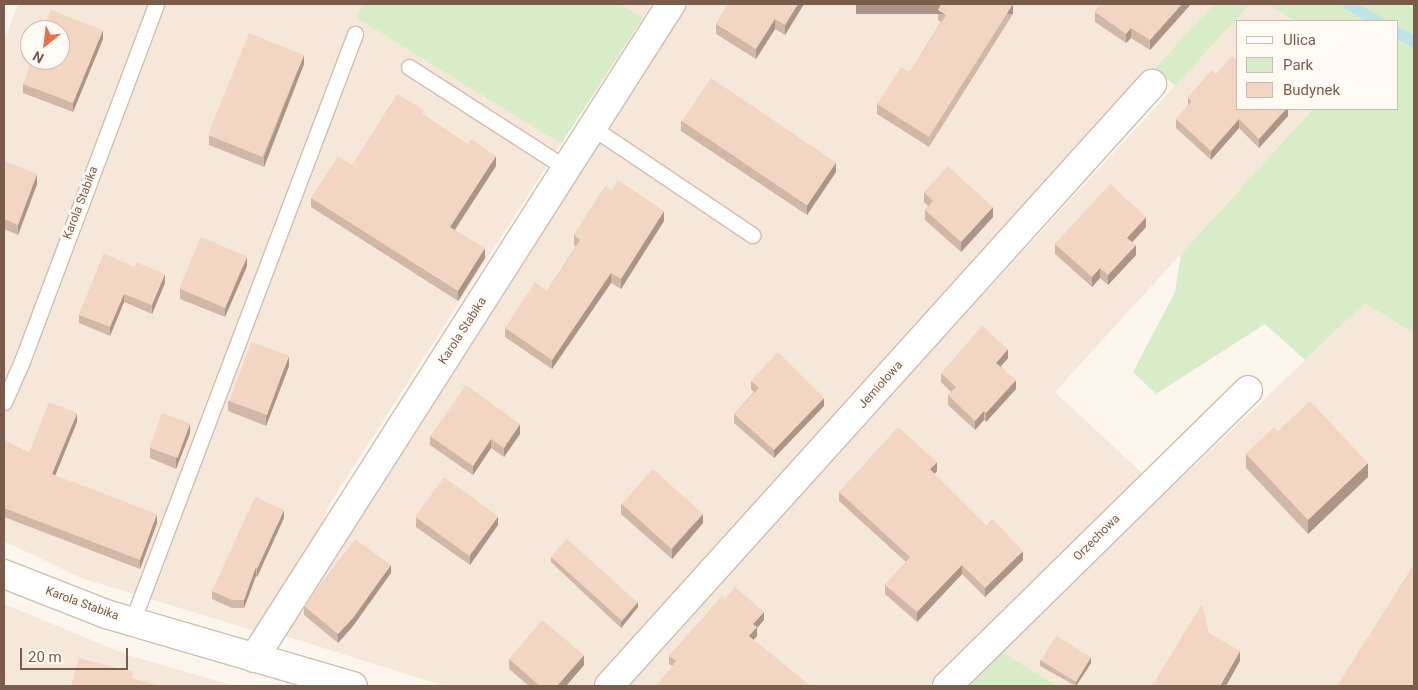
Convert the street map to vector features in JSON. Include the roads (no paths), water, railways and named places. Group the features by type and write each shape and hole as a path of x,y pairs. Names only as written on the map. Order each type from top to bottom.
{"street":[{"name":"Karola Stabika","path":"254,658 671,4"},
{"name":"Jemiołowa","path":"609,686 1152,84"},
{"name":"Orzechowa","path":"947,686 1248,390"},
{"name":"Karola Stabika","path":"4,574 106,614 350,686"}],"lane":[{"name":"Karola Stabika","path":"4,402 22,361 156,4"},
{"name":"Karola Stabika","path":"132,622 355,34"},
{"path":"409,67 567,169"},
{"path":"593,128 752,235"}],"waterway":[{"path":"1348,4 1376,20"},
{"path":"1398,33 1414,42"}]}
